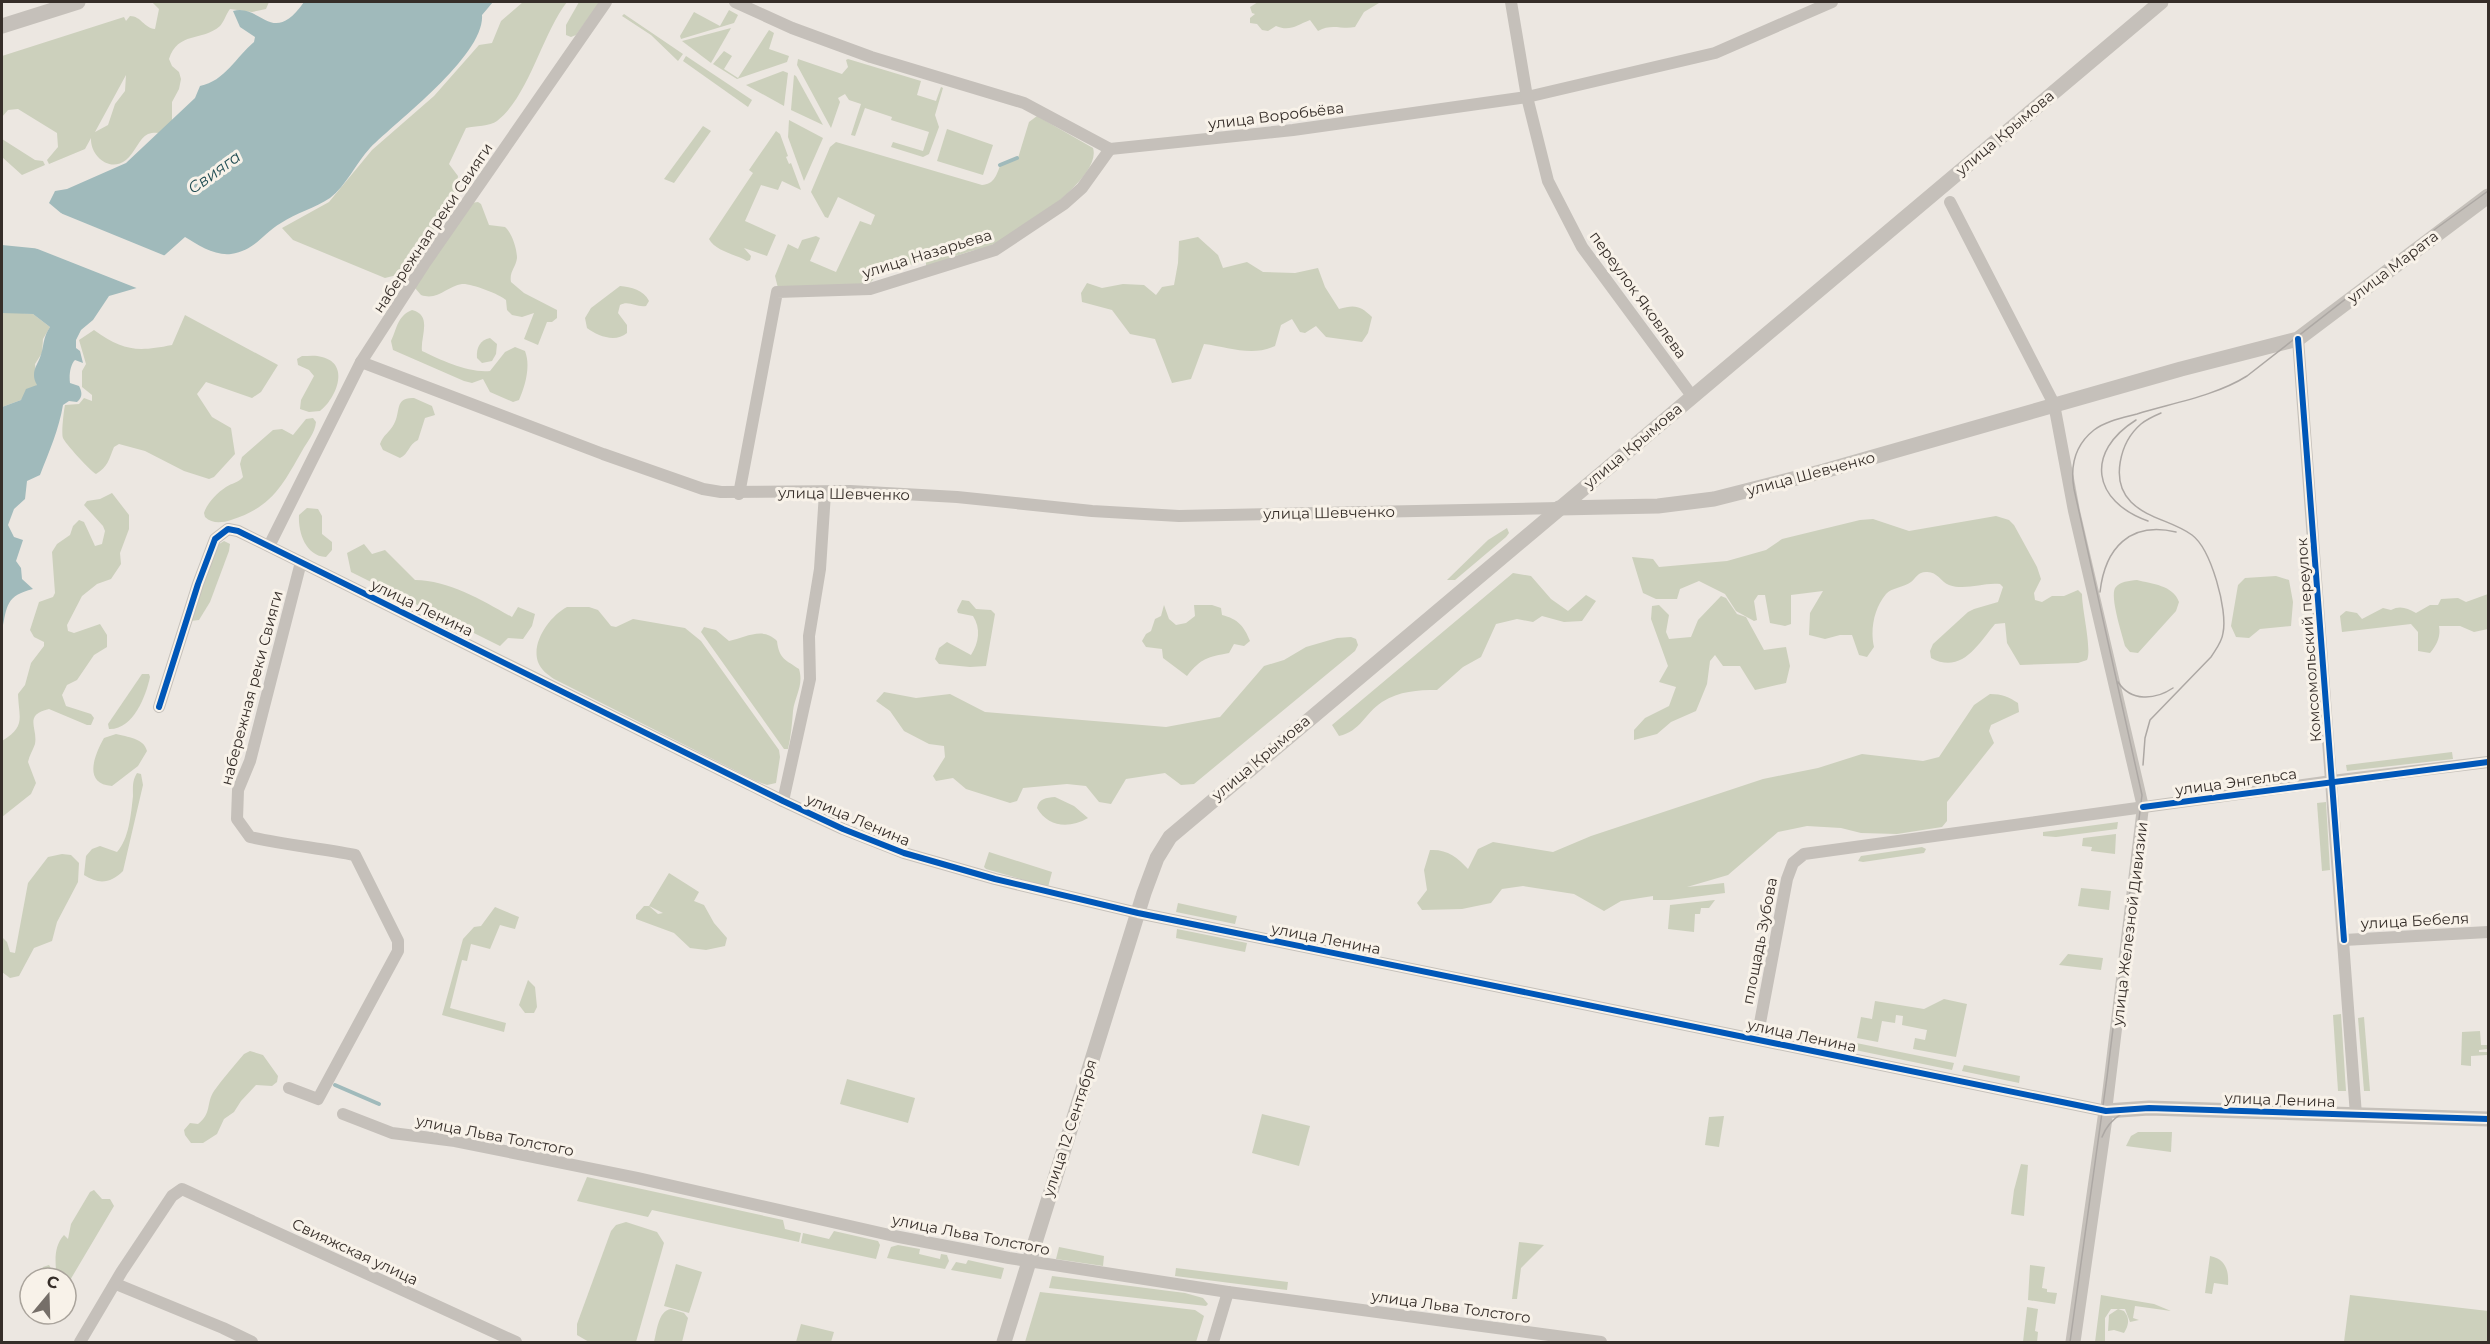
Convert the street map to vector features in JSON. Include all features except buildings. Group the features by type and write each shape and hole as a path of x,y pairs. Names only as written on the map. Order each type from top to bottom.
{"street":[{"path":"2,26 78,2"},
{"name":"набережная реки Свияги","path":"269,546 361,362 425,263 606,2"},
{"path":"735,2 792,28 871,57 1024,104 1110,149"},
{"name":"переулок Яковлева","path":"1511,2 1527,97 1548,181 1582,247 1692,396"},
{"name":"улица Воробьёва","path":"1110,149 1293,130 1527,97 1715,53 1832,2"},
{"name":"улица Крымова","path":"1138,913 1157,858 1163,846 1179,828 2161,2"},
{"name":"улица Назарьева","path":"739,494 777,291 870,289 995,250 1064,204 1082,188 1110,149"},
{"name":"улица Марата","path":"2298,339 2488,196"},
{"name":"улица Железной Дивизии","path":"1950,202 2054,404 2074,511 2143,807 2106,1111 2073,1342"},
{"name":"улица Шевченко","path":"361,362 703,489 739,494 850,491 957,496 1092,511 1179,516 1658,506 1714,499 1824,471 2054,404 2298,339"},
{"name":"Комсомольский переулок","path":"2298,339 2356,1115"},
{"path":"783,801 810,679 809,636 820,569 825,493"},
{"name":"улица Ленина","path":"159,707 198,584 215,539 228,529 248,534 783,801 904,853 995,879 1138,913 2106,1111 2149,1108 2488,1119"},
{"name":"набережная реки Свияги","path":"289,1088 318,1099 398,951 398,941 355,855 314,847 296,847 250,837 237,819 238,790 250,761 302,562"},
{"name":"улица Энгельса","path":"1804,854 2332,781 2488,762"},
{"name":"площадь Зубова","path":"1756,1039 1786,881 1793,863 1804,854"},
{"name":"улица 12 Сентября","path":"1004,1342 1027,1262 1138,913"},
{"name":"улица Бебеля","path":"2344,940 2488,932"},
{"name":"улица Льва Толстого","path":"343,1114 392,1132 455,1141 637,1178 894,1236 1027,1262 1228,1292 1601,1342"},
{"name":"Свияжская улица","path":"116,1284 172,1196 182,1189 516,1342"},
{"path":"80,1342 116,1284 252,1342"},
{"path":"1213,1342 1228,1292"}],"green space":[{"path":"152,2 269,2 266,9 252,12 230,9 220,26 213,31 178,44 169,59 172,66 179,72 181,79 172,102 172,122 163,133 152,133 145,136 129,157 120,164 114,165 102,161 94,151 91,138 85,149 49,164 47,160 58,147 57,133 18,109 8,110 2,117 2,56 124,17 126,21 130,16 134,17 155,29 159,9","holes":["126,75 125,91 115,104 108,125 95,132"]},
{"path":"523,2 567,2 558,15 527,81 508,110 494,123 466,128 449,164 458,176 455,201 401,274 385,278 293,240 282,228 329,202 372,150 434,96 479,45 492,43 501,21"},
{"path":"579,2 600,2 576,35 571,37 566,35 566,25"},
{"path":"1258,2 1379,3 1364,12 1355,27 1328,27 1318,31 1310,20 1289,28 1276,26 1268,31 1262,30 1257,24 1250,23 1250,18 1255,14 1252,13 1250,7"},
{"path":"729,10 738,15 734,23 681,39 680,36 694,12 720,26"},
{"path":"624,14 683,54 678,61 651,35 622,16"},
{"path":"731,28 711,63 682,41"},
{"path":"769,30 774,33 769,49 789,56 787,62 737,79 713,64 724,51 732,56 724,69 738,78"},
{"path":"686,56 752,100 748,107 683,61"},
{"path":"798,59 842,74 848,67 846,60 848,59 921,81 917,95 936,101 941,87 943,88 935,115 939,127 929,154 923,157 891,147 893,142 923,151 929,132 891,120 892,117 865,108 855,136 851,135 861,104 849,100 845,94 838,98 840,102 831,128 797,65"},
{"path":"783,71 788,73 784,106 746,85"},
{"path":"794,75 796,76 823,125 791,110"},
{"path":"1037,116 1093,148 1092,161 1071,190 1016,232 987,247 931,266 926,267 926,260 877,275 870,283 855,288 778,288 775,276 788,244 798,249 802,240 816,236 820,238 810,261 836,272 860,221 871,225 875,215 838,197 828,218 825,217 811,192 830,147 836,142 982,185 992,181 1000,166 1018,158 1029,122"},
{"path":"789,120 823,138 804,181 788,137"},
{"path":"703,126 711,131 674,183 664,179"},
{"path":"947,129 993,145 983,175 937,161"},
{"path":"776,131 780,134 788,156 786,157 789,164 791,163 801,190 782,181 778,190 761,185 745,221 776,235 767,256 744,248 751,256 747,261 716,247 709,239 753,173 749,170"},
{"path":"2,139 35,160 43,161 45,165 22,175 2,157"},
{"path":"471,203 481,204 489,225 505,227 512,237 517,258 511,282 524,293 557,310 557,318 552,322 547,322 538,345 524,339 534,313 522,317 512,315 507,310 506,300 498,295 466,284 457,285 432,296 421,295 415,288"},
{"path":"1198,237 1218,255 1223,268 1247,262 1263,272 1295,273 1318,268 1325,287 1339,309 1357,307 1372,317 1368,333 1362,342 1326,337 1316,326 1305,333 1300,332 1292,319 1281,325 1275,346 1266,349 1249,351 1204,344 1191,379 1172,383 1155,339 1130,334 1112,310 1082,302 1081,293 1087,283 1102,288 1123,284 1144,285 1156,295 1162,287 1174,285 1179,241"},
{"path":"620,286 641,292 649,301 646,306 627,303 620,305 618,313 627,325 627,333 617,338 596,334 587,328 585,318 591,308"},
{"path":"412,310 418,313 424,321 422,351 455,365 473,370 490,371 505,352 515,347 525,351 527,370 519,400 513,402 490,392 483,379 472,383 464,381 393,350 391,341 398,323"},
{"path":"2,313 33,314 50,327 43,339 42,353 35,364 37,385 21,400 2,407"},
{"path":"185,315 278,365 261,392 252,398 206,382 197,394 212,417 231,428 235,454 214,477 209,479 184,471 145,451 119,444 114,447 106,466 96,474 64,441 62,436 65,405 79,404 84,398 92,401 92,395 82,387 82,371 86,364 79,340 94,330 122,346 131,348 149,349 172,345"},
{"path":"490,338 497,344 496,354 492,361 482,363 477,358 477,351 481,343"},
{"path":"302,356 322,357 331,361 336,367 338,382 331,398 320,411 309,412 300,409 301,400 314,376 309,370 298,365 297,359"},
{"path":"414,398 432,406 435,415 425,418 418,440 400,458 383,450 380,444 394,424 403,400"},
{"path":"313,418 316,422 314,430 282,485 266,502 245,515 228,521 214,522 205,517 205,509 213,498 243,477 240,464 242,457 273,430 282,429 293,435 306,419"},
{"path":"112,493 129,515 129,529 120,553 121,564 111,579 97,584 82,596 67,625 68,631 74,633 100,624 107,635 107,647 94,655 77,680 67,685 62,695 66,706 91,714 94,718 91,725 87,725 49,709 36,715 33,723 35,744 28,762 36,783 31,794 2,817 2,741 10,736 18,726 20,716 18,694 25,685 31,663 44,646 44,642 34,637 30,630 39,602 53,597 55,593 52,552 57,544 70,535 73,526 79,520 84,522 95,546 102,544 105,531 103,526 84,505 87,501 100,499"},
{"path":"307,508 318,509 322,516 322,534 332,542 332,550 326,557 313,553 302,536 299,515"},
{"path":"1996,516 2009,520 2014,525 2037,567 2041,579 2034,593 2035,600 2042,602 2052,596 2064,596 2078,590 2082,594 2088,647 2087,660 2078,663 2020,665 2007,643 2005,623 1995,624 1976,648 1961,660 1952,663 1931,658 1930,651 1933,644 1968,612 1998,602 2003,587 2000,584 1955,587 1933,573 1921,573 1908,584 1888,592 1878,606 1874,619 1874,647 1867,657 1859,655 1852,635 1825,639 1809,635 1810,613 1823,591 1791,595 1791,624 1785,626 1770,623 1765,595 1758,595 1754,601 1757,620 1754,621 1736,611 1725,594 1699,581 1680,589 1677,599 1656,599 1643,593 1632,557 1653,559 1659,567 1727,561 1766,550 1782,539 1860,520 1873,519 1909,531"},
{"path":"1507,528 1509,533 1506,537 1455,580 1447,580 1488,540"},
{"path":"224,541 230,544 229,551 210,602 199,620 191,621 216,546"},
{"path":"364,544 372,554 385,550 415,580 453,587 512,617 518,607 535,614 532,626 523,639 508,638 500,646 351,572 347,553"},
{"path":"1513,573 1531,576 1551,599 1568,611 1586,595 1596,601 1582,621 1564,622 1542,616 1533,622 1517,619 1496,624 1481,657 1463,667 1437,690 1395,695 1376,706 1353,730 1339,736 1332,725"},
{"path":"2276,576 2289,580 2293,602 2291,626 2260,629 2249,638 2236,637 2231,626 2238,585 2245,578"},
{"path":"2137,580 2167,589 2176,596 2179,602 2176,611 2138,653 2130,652 2125,646 2115,608 2114,593 2119,584"},
{"path":"2488,594 2488,629 2474,632 2460,626 2439,626 2438,640 2430,653 2418,651 2418,632 2411,624 2342,632 2340,616 2346,611 2357,613 2362,619 2383,608 2391,610 2404,608 2416,613 2430,605 2438,605 2441,599 2458,598 2466,602"},
{"path":"1721,596 1726,598 1737,614 1746,617 1764,650 1786,647 1790,666 1786,683 1755,690 1740,666 1723,666 1715,655 1710,661 1707,684 1696,711 1671,722 1657,734 1634,740 1634,730 1645,718 1669,706 1676,687 1659,682 1668,666 1651,619 1652,606 1659,605 1669,615 1666,632 1669,639 1691,637 1698,620"},
{"path":"962,600 969,601 976,609 991,610 995,614 986,666 939,664 935,659 939,648 947,642 971,655 974,650 978,636 977,625 973,616 958,613 957,610"},
{"path":"1164,605 1169,619 1176,625 1186,623 1195,616 1194,605 1212,605 1221,608 1222,615 1240,624 1250,641 1244,646 1234,644 1229,653 1205,659 1187,676 1163,658 1162,649 1146,647 1142,641 1151,631 1155,619 1161,616"},
{"path":"567,607 589,607 598,610 611,626 616,627 633,619 685,628 701,641 779,750 776,783 767,785 756,781 547,674 538,662 537,646 549,623"},
{"path":"704,627 716,630 729,641 754,634 766,634 777,641 779,652 784,658 799,669 800,685 793,711 788,749 784,749 701,632"},
{"path":"1337,638 1356,639 1358,645 1355,651 1194,784 1181,785 1165,773 1126,779 1111,804 1099,802 1086,786 1067,784 1023,788 1017,801 1010,803 966,789 953,778 936,781 933,776 945,757 944,746 929,744 904,731 890,711 876,701 884,692 916,698 950,694 985,712 1166,727 1220,717 1264,666 1284,660 1306,647"},
{"path":"142,674 149,674 150,677 142,702 125,724 109,729 108,724"},
{"path":"1990,694 2002,695 2015,701 2018,703 2019,712 1991,725 1989,731 1994,743 1947,802 1947,821 1942,827 1897,834 1861,833 1841,828 1807,826 1778,832 1728,875 1687,887 1724,883 1725,893 1670,900 1653,900 1653,896 1621,901 1604,911 1574,894 1523,886 1502,889 1491,903 1462,909 1422,910 1417,903 1427,890 1424,870 1430,850 1442,851 1451,855 1468,869 1478,849 1493,842 1553,852 1591,836 1763,779 1818,768 1862,754 1923,761 1939,757 1974,705"},
{"path":"116,734 139,741 147,751 138,766 112,786 97,780 93,767 104,738"},
{"path":"2452,752 2453,759 2347,771 2346,765"},
{"path":"137,773 141,774 143,785 123,871 105,881 89,878 84,875 86,856 92,849 100,846 117,852 121,847 127,833"},
{"path":"1055,797 1074,806 1088,818 1066,825 1047,819 1037,808 1039,802"},
{"path":"2326,802 2330,870 2322,871 2317,803"},
{"path":"2118,822 2117,829 2056,837 2043,836 2043,832"},
{"path":"2116,834 2115,854 2091,851 2092,847 2082,846 2083,838"},
{"path":"1922,847 1926,849 1924,853 1858,861 1861,856"},
{"path":"989,852 1052,872 1048,887 986,869 984,867"},
{"path":"71,855 79,863 78,882 57,922 52,941 34,948 19,976 10,978 2,972 2,937 7,942 10,952 15,953 28,883 48,857"},
{"path":"669,873 699,892 694,901 704,905 714,923 727,938 725,946 706,950 690,948 674,933 636,919 636,915 644,906 649,906","holes":["649,906 663,913 658,914"]},
{"path":"2081,888 2111,891 2109,910 2078,906"},
{"path":"1715,900 1709,908 1701,908 1700,914 1695,914 1694,932 1668,929 1670,905"},
{"path":"1178,903 1237,916 1235,924 1176,912"},
{"path":"495,907 519,917 515,929 500,925 490,949 471,944 467,961 462,960 450,1008 506,1023 504,1032 442,1015 463,939 474,927 481,926"},
{"path":"1177,929 1247,943 1245,952 1176,938"},
{"path":"2068,954 2103,958 2101,970 2059,965"},
{"path":"528,980 535,987 537,1007 534,1013 525,1013 519,1005"},
{"path":"1944,999 1967,1004 1956,1057 1913,1049 1915,1038 1925,1040 1927,1030 1902,1025 1903,1016 1896,1015 1895,1023 1882,1021 1878,1042 1857,1038 1861,1017 1872,1019 1875,1001 1924,1009"},
{"path":"2341,1014 2346,1091 2338,1091 2333,1015"},
{"path":"2364,1017 2370,1091 2364,1091 2358,1018"},
{"path":"2480,1031 2481,1045 2488,1045 2488,1049 2479,1050 2479,1052 2488,1052 2488,1058 2487,1055 2471,1056 2471,1066 2461,1065 2462,1032"},
{"path":"1827,1037 1954,1063 1952,1070 1826,1044"},
{"path":"250,1051 263,1055 278,1076 277,1082 272,1086 256,1085 234,1112 224,1119 217,1134 203,1143 191,1143 184,1130 190,1123 198,1124 202,1120 214,1091 244,1054"},
{"path":"1964,1065 2020,1076 2019,1083 1962,1071"},
{"path":"847,1079 915,1098 908,1123 840,1104"},
{"path":"1262,1114 1310,1126 1299,1166 1252,1153"},
{"path":"1724,1116 1719,1147 1705,1145 1709,1117"},
{"path":"2138,1132 2172,1132 2171,1152 2126,1146 2131,1136"},
{"path":"2021,1164 2028,1165 2024,1216 2011,1214"},
{"path":"587,1177 783,1220 785,1229 801,1233 799,1242 652,1210 648,1217 577,1201"},
{"path":"94,1190 102,1199 110,1199 114,1206 78,1267 56,1266 57,1247 64,1235 68,1239 71,1224 90,1192"},
{"path":"626,1222 657,1232 664,1243 636,1342 589,1342 577,1335 577,1324 611,1231 616,1225"},
{"path":"834,1231 878,1241 880,1245 876,1259 801,1243 803,1233 829,1239"},
{"path":"1519,1242 1544,1245 1521,1268 1517,1299 1512,1299"},
{"path":"898,1245 920,1249 919,1254 940,1259 941,1254 947,1255 949,1261 945,1269 887,1258 891,1247"},
{"path":"1059,1247 1104,1256 1103,1266 1056,1259"},
{"path":"2210,1256 2223,1263 2227,1270 2228,1280 2228,1285 2214,1283 2212,1294 2205,1293"},
{"path":"968,1260 1004,1268 1001,1279 951,1270 956,1262 966,1264"},
{"path":"676,1264 702,1272 689,1313 664,1306"},
{"path":"2030,1265 2045,1267 2042,1288 2047,1289 2047,1292 2057,1293 2055,1304 2028,1300"},
{"path":"1176,1268 1288,1282 1287,1290 1175,1276"},
{"path":"1052,1276 1185,1293 1203,1298 1208,1304 1206,1306 1049,1288"},
{"path":"1040,1292 1195,1310 1204,1316 1196,1342 1025,1342"},
{"path":"2101,1295 2154,1304 2171,1311 2135,1306 2133,1318 2139,1320 2130,1322 2125,1309 2111,1309 2105,1318 2105,1342 2095,1342"},
{"path":"2350,1295 2488,1311 2488,1342 2344,1342"},
{"path":"2027,1307 2038,1309 2035,1331 2038,1332 2037,1342 2023,1342"},
{"path":"671,1309 684,1313 688,1318 682,1342 654,1342 663,1313"},
{"path":"2118,1309 2124,1311 2128,1319 2124,1333 2108,1331 2109,1315"},
{"path":"801,1324 834,1332 831,1342 796,1342"}],"water":[{"name":"Свияга","path":"304,2 493,2 482,15 479,31 470,49 438,86 370,148 330,198 287,219 240,252 219,253 185,237 157,262 147,285 109,296 93,320 81,330 76,340 76,348 80,351 83,363 75,360 73,362 70,383 79,386 81,396 77,402 69,401 63,405 40,475 27,481 25,499 14,509 8,525 14,537 23,540 16,561 21,568 22,579 33,589 17,595 9,603 2,631 2,407 21,400 26,389 37,385 34,372 50,327 33,314 2,313 2,245 82,253 87,235 49,203 55,191 67,189 126,163 195,98 200,86 216,79 230,68 254,42 255,37 240,27 233,11 243,10 267,21 283,22 293,15"}],"pier":[{"path":"53,210 168,257 160,264 153,283 139,289 25,244 48,247 62,245 80,250 84,237 77,234 66,219"}],"waterway":[{"path":"1000,165 1017,158"},
{"path":"335,1085 379,1104"}],"tram line":[{"path":"2070,1342 2107,1077 2142,795 2074,489 2075,456 2082,442 2104,424 2208,394 2247,376 2434,230 2488,191"},
{"path":"2143,765 2145,738 2150,720 2211,657 2221,639 2224,623 2216,581 2206,553 2199,542 2185,530 2138,508 2131,502 2121,483 2120,462 2128,441 2141,424 2161,413"},
{"path":"2136,420 2108,446 2103,461 2102,475 2106,489 2115,501 2129,512 2148,521"},
{"path":"2100,592 2108,563 2114,551 2123,541 2145,531 2176,532"},
{"path":"2118,682 2130,693 2144,697 2159,695 2173,688"},
{"path":"2102,1137 2117,1117 2131,1109 2155,1104 2488,1116"}],"cycle path":[{"path":"2298,339 2344,940"},
{"path":"159,707 198,584 215,539 228,529 238,531 843,829 904,853 995,879 1138,913 2106,1111 2149,1108 2488,1119"},
{"path":"2143,807 2488,762"}]}
